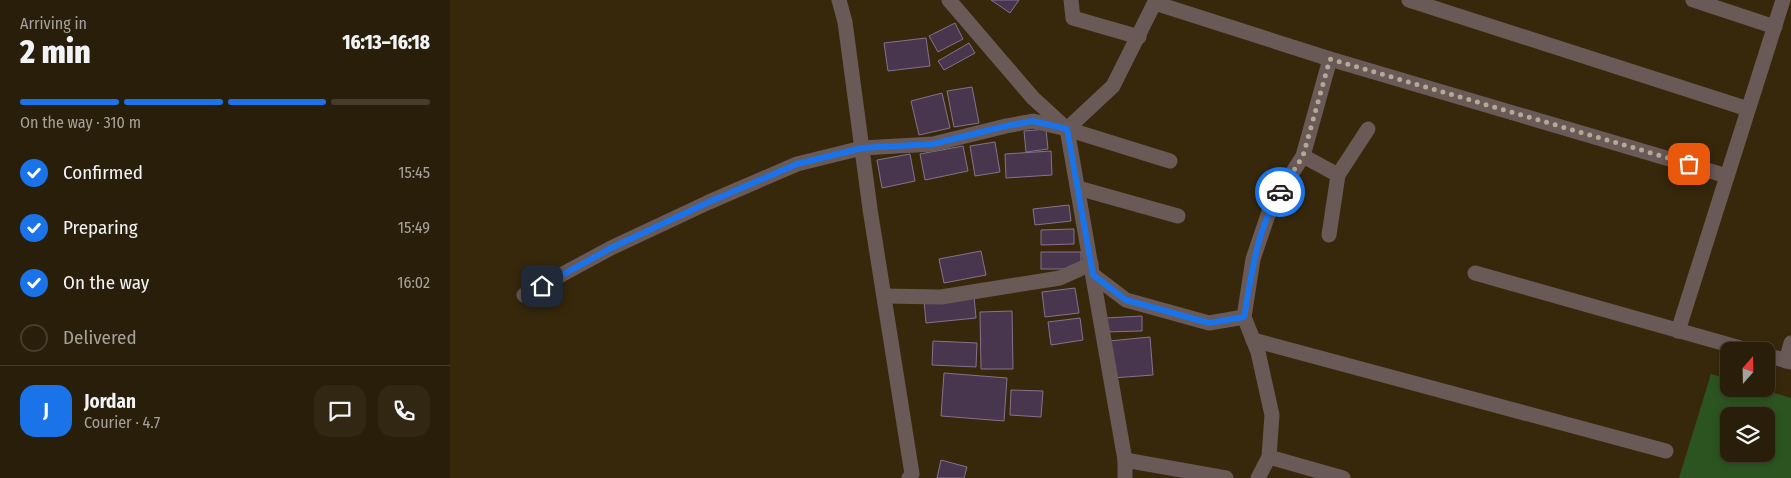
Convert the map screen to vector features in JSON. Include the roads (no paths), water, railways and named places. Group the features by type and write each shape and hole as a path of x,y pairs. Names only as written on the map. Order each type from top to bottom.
{"street":[{"path":"839,0 845,22 862,148 912,474 909,478"},
{"path":"949,0 1033,98 1067,129 1125,460 1125,478"},
{"path":"1071,0 1073,18 1138,36"},
{"path":"1409,0 1748,110"},
{"path":"1693,0 1775,26"},
{"path":"1678,331 1783,0"},
{"path":"1067,129 1113,86 1156,1 1330,59 1727,176"},
{"path":"1258,478 1269,457 1272,415 1258,352 1244,317 1253,259 1272,206 1303,156 1330,59"},
{"path":"524,295 611,248 718,198 797,164 862,148 933,144 1033,121 1067,129 1170,161"},
{"path":"1329,235 1338,175 1368,130"},
{"path":"1303,156 1338,175"},
{"path":"1078,188 1178,216"},
{"path":"884,296 941,297 1060,278 1092,269"},
{"path":"1092,269 1126,300 1209,323 1244,317"},
{"path":"1475,273 1720,343"},
{"path":"1254,340 1666,451"},
{"path":"1775,358 1789,362 1791,343"},
{"path":"1269,457 1343,478"},
{"path":"1125,460 1226,478"}]}
